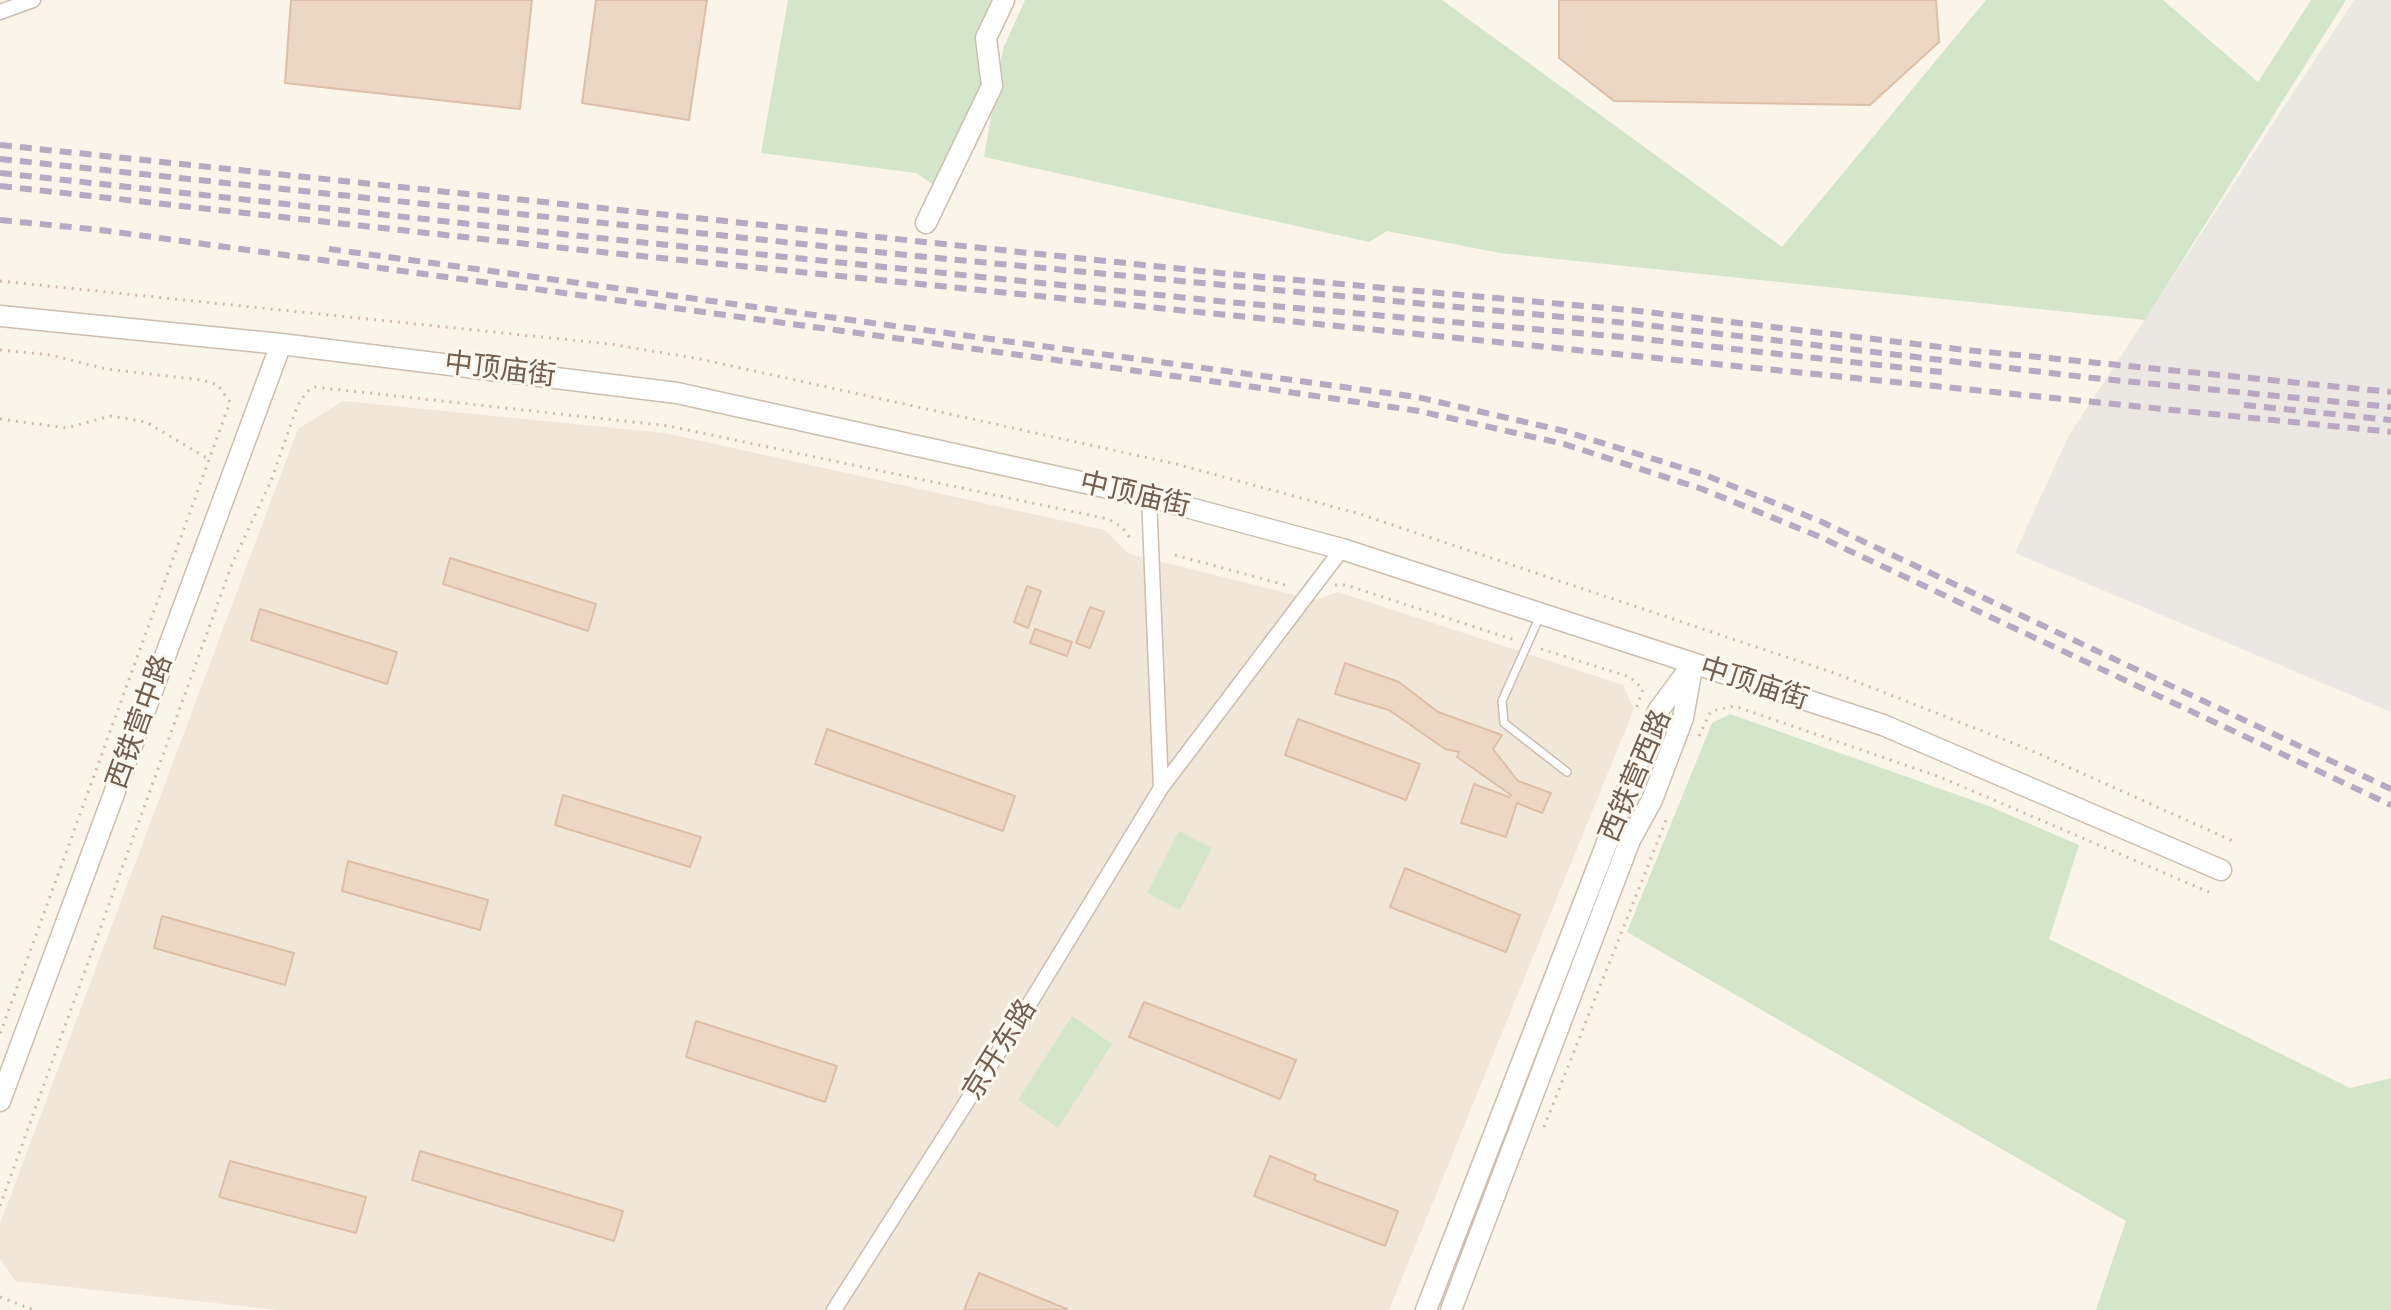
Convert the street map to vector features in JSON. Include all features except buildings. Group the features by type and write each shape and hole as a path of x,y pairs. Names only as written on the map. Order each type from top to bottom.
{"street":[{"path":"0,12 33,0"},
{"path":"926,223 992,86 986,38 1004,0"},
{"name":"中顶庙街","path":"0,316 281,344 677,393 1149,497 1342,549 1883,725 2221,870"},
{"name":"西铁营中路","path":"0,1101 281,344"},
{"path":"1149,497 1161,788"},
{"path":"1161,788 1342,549"},
{"name":"西铁营西路","path":"1426,1310 1658,711 1692,665"},
{"name":"西铁营西路","path":"1451,1310 1630,840 1652,800 1683,718 1692,665"},
{"name":"京开东路","path":"834,1310 1033,998 1161,788"}],"lane":[{"path":"1540,614 1502,701 1504,723 1567,772"}],"path":[{"path":"0,350 51,355 106,369 218,385 227,392 230,402 0,1034"},
{"path":"0,1206 232,564 271,481 297,407 306,392 315,387 669,426 1108,519 1122,527 1136,546"},
{"path":"0,419 67,428 110,416 146,422 210,460"},
{"path":"1175,555 1289,586"},
{"path":"1327,590 1346,585 1630,677 1643,689 1636,716"},
{"path":"1699,736 1711,711 1734,706 1940,777 2211,893"},
{"path":"1542,1130 1670,809"},
{"path":"0,1297 34,1310"}],"shaded area":[{"path":"2354,0 2391,0 2391,712 2015,553 2068,437"},
{"path":"343,401 665,433 1105,530 1129,554 1315,600 1338,592 1623,685 1634,709 1389,1310 277,1310 15,1281 0,1259 0,1224 298,429"}],"green space":[{"path":"788,0 994,0 985,87 937,187 916,173 761,153"},
{"path":"1025,0 1442,0 1782,247 1986,0 2163,0 2258,82 2311,0 2346,0 2145,320 1500,253 1387,231 1369,242 984,157 1003,49"},
{"path":"1730,714 1986,805 2079,845 2049,939 2350,1088 2391,1078 2391,1310 2096,1310 2126,1221 1627,932 1712,723"},
{"path":"1179,831 1212,848 1180,910 1147,893"},
{"path":"1072,1016 1112,1044 1058,1128 1018,1100"}],"railway":[{"path":"0,145 1230,274 1639,311 1957,349 2391,392"},
{"path":"0,159 916,256 1637,324 2093,378 2391,407"},
{"path":"0,173 590,237 1228,302 1634,338 1942,372"},
{"path":"0,186 582,250 2391,432"},
{"path":"0,220 101,230 1247,386 1419,411 1564,444 1702,489 1818,536 2391,805"},
{"path":"329,249 1417,397 1564,431 1705,475 1822,522 2391,789"},
{"path":"2244,405 2391,420"}]}
